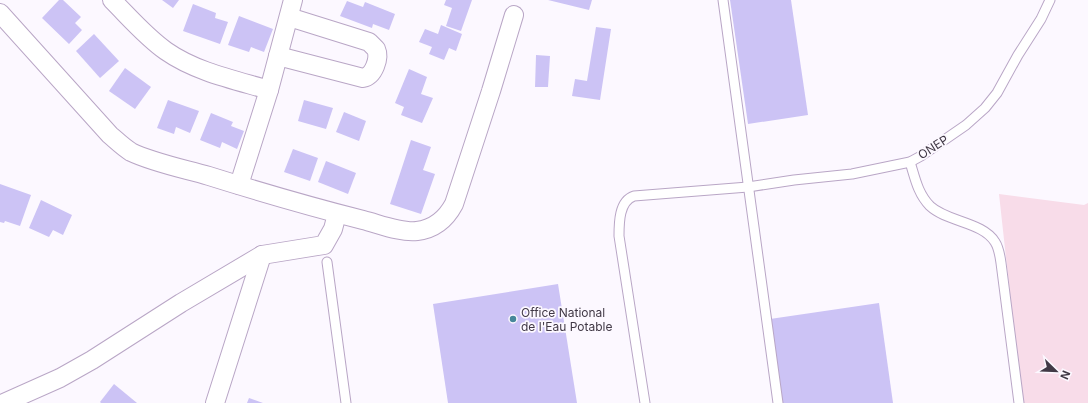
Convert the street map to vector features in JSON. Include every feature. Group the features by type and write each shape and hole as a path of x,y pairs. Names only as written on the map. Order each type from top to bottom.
{"street":[{"path":"112,0 158,44 175,56 218,75 269,90"},
{"path":"239,185 269,90 278,56 291,8 368,42 376,48 377,56 370,75 362,78 278,56"},
{"path":"0,13 63,84 121,145 132,152 337,214 416,232 433,226 445,218 454,204 492,91 514,15"},
{"path":"4,403 60,378 92,360 181,303 262,254 324,245 333,229 337,214"},
{"path":"215,403 262,254"}],"lane":[{"path":"723,0 778,403"},
{"name":"ONEP","path":"645,403 619,236 620,218 626,201 634,196 748,187 794,180 852,174 910,162 966,125 993,98 1041,19 1050,0"},
{"path":"910,162 918,189 931,207 942,214 980,230 989,235 995,242 1001,263 1019,403"},
{"path":"327,262 346,403"}],"shaded area":[{"path":"999,194 1084,205 1088,203 1088,403 1022,403"}],"building":[{"path":"59,0 63,0 81,17 75,23 82,30 69,44 42,18"},
{"path":"162,0 179,0 173,8"},
{"path":"446,0 472,0 461,31 446,26 452,8 444,5"},
{"path":"548,0 592,0 589,10"},
{"path":"730,0 791,0 808,115 748,124"},
{"path":"347,1 363,7 365,2 395,14 389,30 373,24 372,28 340,16"},
{"path":"193,4 216,13 215,18 228,22 220,44 183,31"},
{"path":"239,16 273,29 264,52 251,47 249,52 228,45"},
{"path":"441,25 462,34 456,51 449,48 444,60 429,54 432,47 419,42 425,29 438,34"},
{"path":"596,27 611,29 600,100 572,96 575,79 587,81"},
{"path":"94,34 119,61 100,78 76,51"},
{"path":"536,55 550,56 548,87 535,87"},
{"path":"125,68 151,87 135,109 109,91"},
{"path":"409,69 427,77 421,94 433,98 422,123 401,115 404,107 395,103"},
{"path":"168,100 199,111 190,133 176,127 174,134 157,128"},
{"path":"304,100 333,108 326,129 298,121"},
{"path":"344,112 366,121 359,141 336,132"},
{"path":"211,113 233,122 231,126 244,131 237,149 222,142 220,148 200,140"},
{"path":"411,140 431,147 423,170 435,174 421,214 390,204"},
{"path":"293,149 318,158 310,181 284,172"},
{"path":"326,161 356,173 348,194 318,182"},
{"path":"0,184 31,195 20,226 5,221 4,223 0,222"},
{"path":"41,200 72,215 63,235 53,230 49,237 29,228"},
{"path":"558,284 577,403 448,403 433,304"},
{"path":"879,303 893,403 782,403 770,319"},
{"path":"114,384 137,403 101,403 100,402"},
{"path":"249,398 263,403 247,403"}],"place":[{"name":"Office National de l'Eau Potable","path":"513,319"}]}
